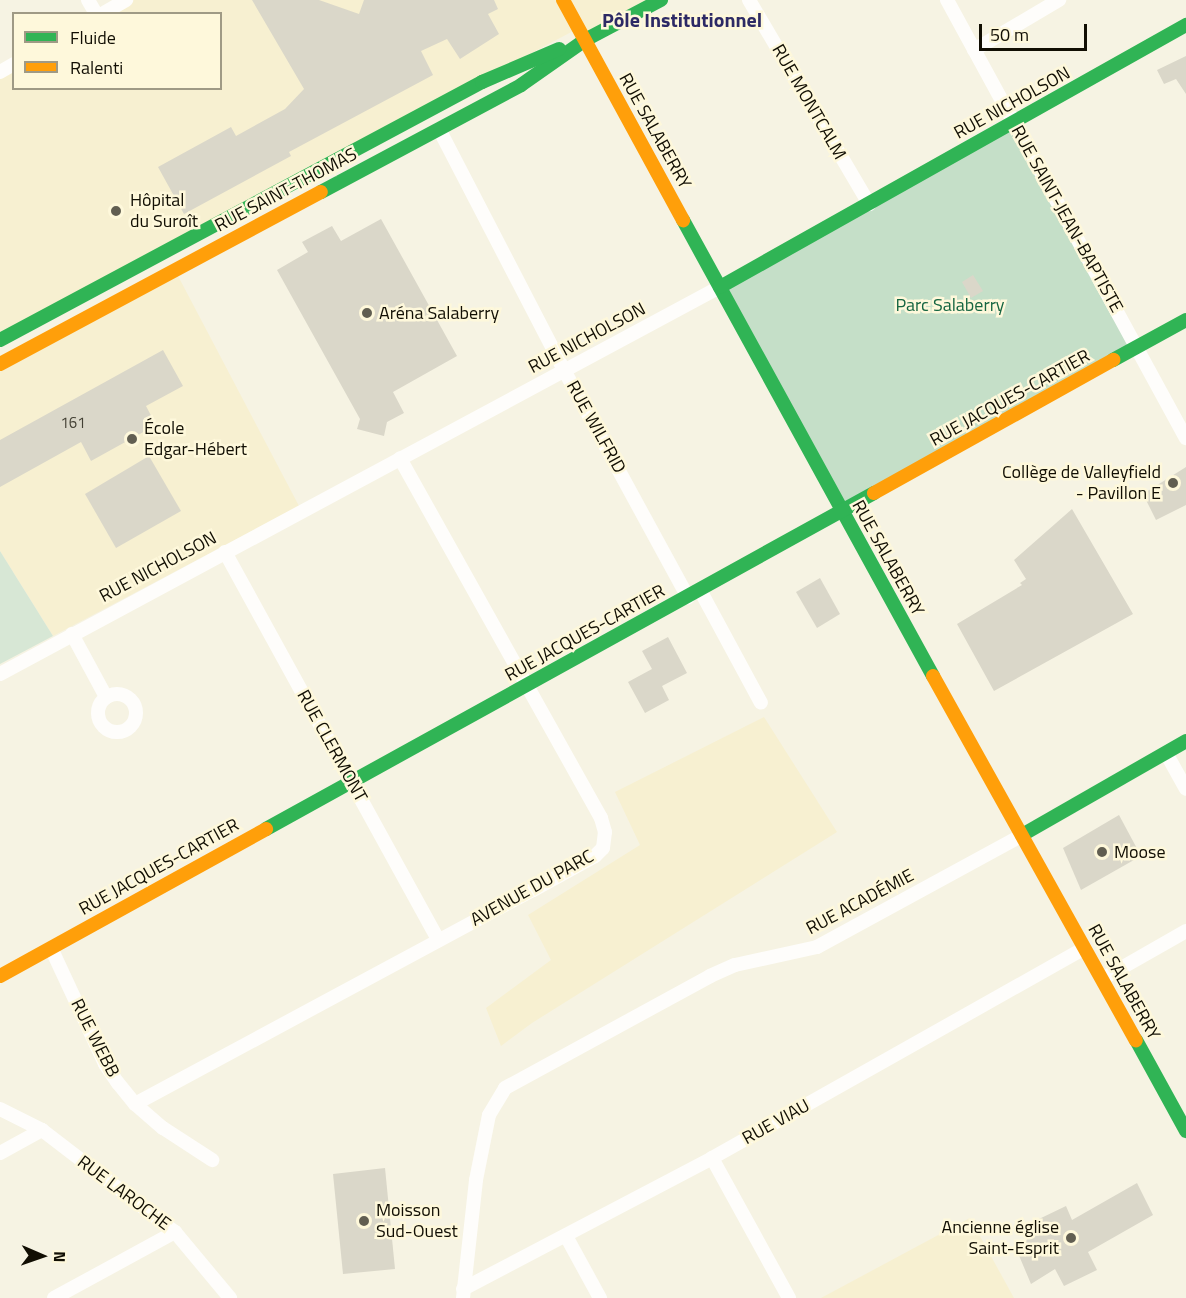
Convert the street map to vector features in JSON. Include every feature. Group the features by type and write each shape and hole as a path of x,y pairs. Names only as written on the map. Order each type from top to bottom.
{"street":[{"path":"105,12 126,0"},
{"name":"RUE SALABERRY","path":"563,0 842,512 1186,1131"},
{"name":"RUE SAINT-THOMAS","path":"0,363 521,85 585,40 661,0"},
{"name":"RUE MONTCALM","path":"749,0 868,204"},
{"name":"RUE SAINT-JEAN-BAPTISTE","path":"947,0 1186,438"},
{"path":"974,50 1059,0"},
{"name":"RUE NICHOLSON","path":"0,674 720,287 1186,26"},
{"name":"RUE SAINT-THOMAS","path":"0,340 482,82 545,54 585,40"},
{"name":"RUE WILFRID","path":"439,129 564,370 761,703"},
{"name":"RUE JACQUES-CARTIER","path":"0,976 1186,320"},
{"name":"AVENUE DU PARC","path":"135,1104 595,856 603,848 605,832 601,818 400,459"},
{"name":"RUE CLERMONT","path":"225,552 438,940"},
{"path":"72,634 106,697"},
{"name":"RUE ACADÉMIE","path":"463,1294 476,1179 489,1115 505,1088 710,976 735,965 817,947 1022,835 1186,741"},
{"path":"1166,753 1186,789"},
{"path":"1102,980 1186,931"},
{"name":"RUE WEBB","path":"51,948 105,1064 135,1104 164,1128 212,1160"},
{"name":"RUE VIAU","path":"463,1294 712,1158 1085,948"},
{"name":"RUE LAROCHE","path":"0,1109 42,1130 175,1232 230,1298"},
{"path":"0,1153 42,1130"},
{"path":"712,1158 789,1298"},
{"path":"54,1298 175,1232"},
{"path":"566,1236 600,1298"}],"shaded area":[{"name":"Hôpital du Suroît","path":"126,0 562,0 577,29 0,334 0,72 12,65 12,90 222,90 222,12 105,12"},
{"path":"568,0 650,0 586,34"},
{"name":"École Edgar-Hébert","path":"177,274 299,506 53,636 0,551 0,371"},
{"path":"764,717 837,832 532,1023 501,1046 486,1008 551,960 528,915 640,845 615,792"},
{"path":"970,1218 1014,1298 821,1298"}],"green space":[{"name":"Parc Salaberry","path":"1014,122 1137,348 842,512 720,287"},
{"path":"0,551 53,636 0,664"}],"building":[{"path":"252,0 319,0 359,14 364,0 494,0 498,9 488,14 499,34 460,59 447,39 421,51 433,75 289,152 291,156 184,214 158,167 231,127 236,136 285,109 304,89"},
{"path":"1186,56 1186,94 1176,79 1164,84 1157,70"},
{"name":"Aréna Salaberry","path":"381,219 457,356 393,392 404,413 387,422 384,436 357,429 360,419 277,270 308,252 302,242 332,226 341,241"},
{"path":"973,275 983,291 971,298 962,282"},
{"name":"École Edgar-Hébert","path":"163,350 183,386 146,406 156,425 91,461 81,442 0,487 0,440"},
{"path":"149,456 181,511 116,548 85,494"},
{"name":"Collège de Valleyfield - Pavillon E","path":"1186,467 1186,505 1156,520 1143,494"},
{"path":"1072,509 1133,614 994,691 957,624 1022,585 1020,583 1026,579 1014,560"},
{"path":"820,578 840,614 817,628 796,592"},
{"path":"668,637 687,673 662,686 669,700 645,713 628,682 652,669 642,651"},
{"name":"Moose","path":"1119,815 1141,856 1081,890 1063,848"},
{"name":"Moisson Sud-Ouest","path":"385,1168 395,1269 343,1274 333,1174"},
{"name":"Ancienne église Saint-Esprit","path":"1137,1183 1153,1215 1088,1252 1097,1270 1064,1286 1055,1269 1031,1284 1015,1246 1045,1230 1039,1219 1066,1206 1072,1220"}],"traffic: fast":[{"path":"321,192 521,85 585,40 661,0"},
{"path":"720,287 1186,25"},
{"path":"0,340 482,82 559,49"},
{"path":"683,220 933,676"},
{"path":"1113,360 1186,320"},
{"path":"266,829 874,493"},
{"path":"1022,835 1186,741"},
{"path":"1136,1040 1186,1131"}],"traffic: slow":[{"path":"563,0 683,220"},
{"path":"0,364 321,192"},
{"path":"874,493 1113,360"},
{"path":"933,676 1136,1040"},
{"path":"0,976 266,829"}],"place":[{"name":"Hôpital du Suroît","path":"116,211"},
{"name":"Aréna Salaberry","path":"367,313"},
{"name":"École Edgar-Hébert","path":"132,439"},
{"name":"Collège de Valleyfield - Pavillon E","path":"1173,483"},
{"name":"Moose","path":"1102,852"},
{"name":"Moisson Sud-Ouest","path":"364,1221"},
{"name":"Ancienne église Saint-Esprit","path":"1071,1238"}],"district":[{"name":"Pôle Institutionnel","path":"682,19"}]}
